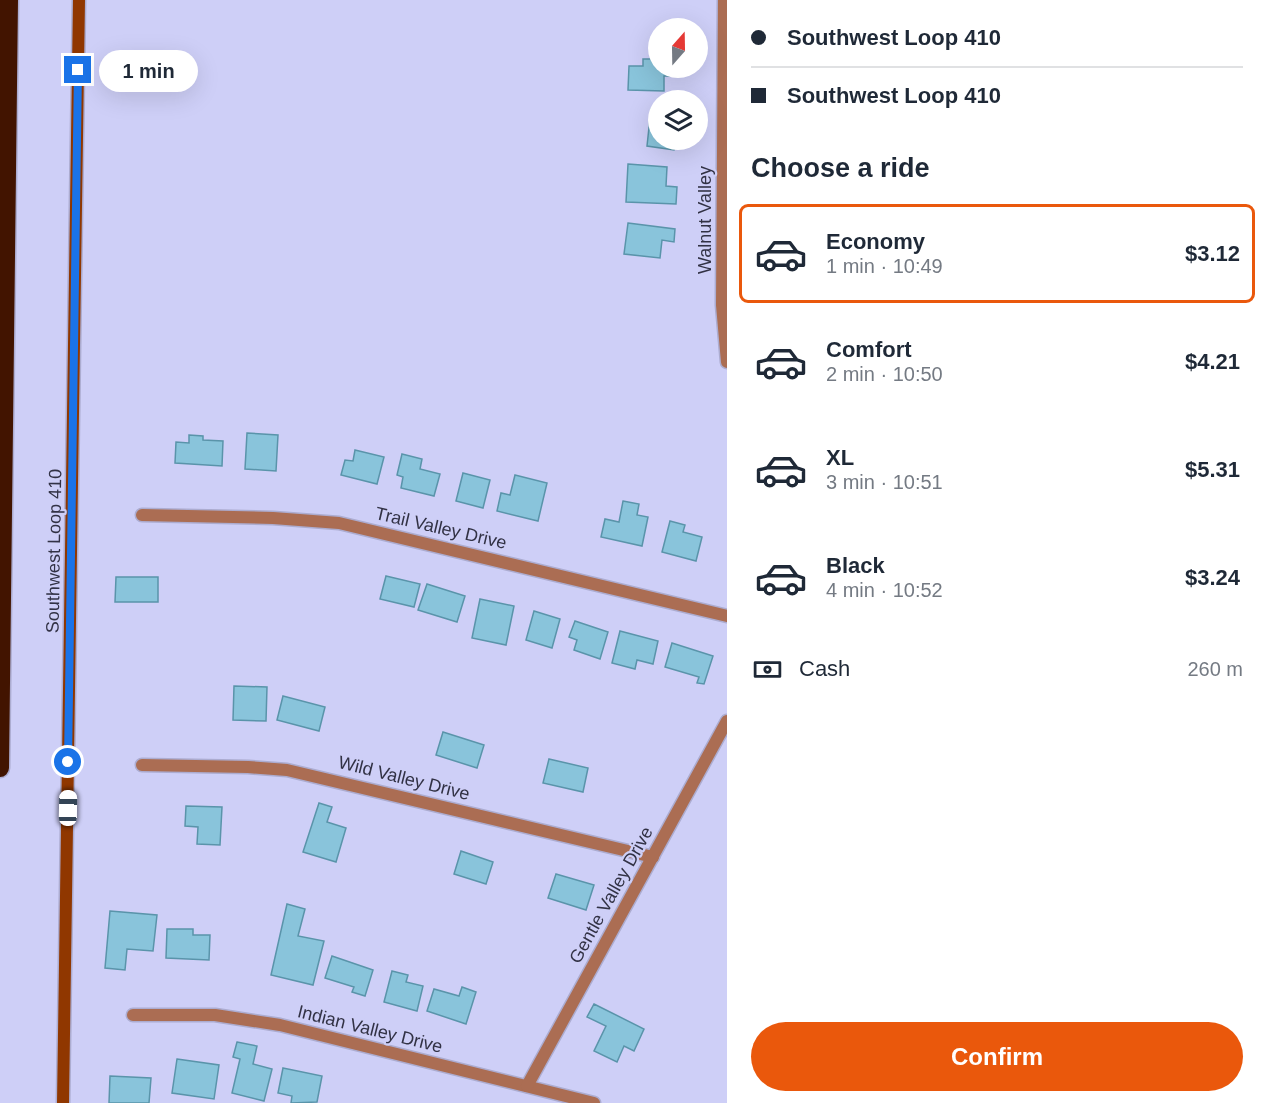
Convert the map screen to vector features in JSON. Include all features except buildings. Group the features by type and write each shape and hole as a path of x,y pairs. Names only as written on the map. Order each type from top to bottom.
{"highway":[{"path":"0,768 9,0"}],"main road":[{"name":"Southwest Loop 410","path":"63,1103 80,0"}],"street":[{"name":"Walnut Valley","path":"724,0 725,172 722,297 727,362"},
{"name":"Trail Valley Drive","path":"142,515 273,518 339,523 727,616"},
{"name":"Gentle Valley Drive","path":"527,1086 727,721"},
{"name":"Wild Valley Drive","path":"142,765 287,770 653,857"},
{"name":"Indian Valley Drive","path":"133,1016 214,1015 280,1025 594,1103"}],"route":[{"path":"68,762 78,70"}]}
